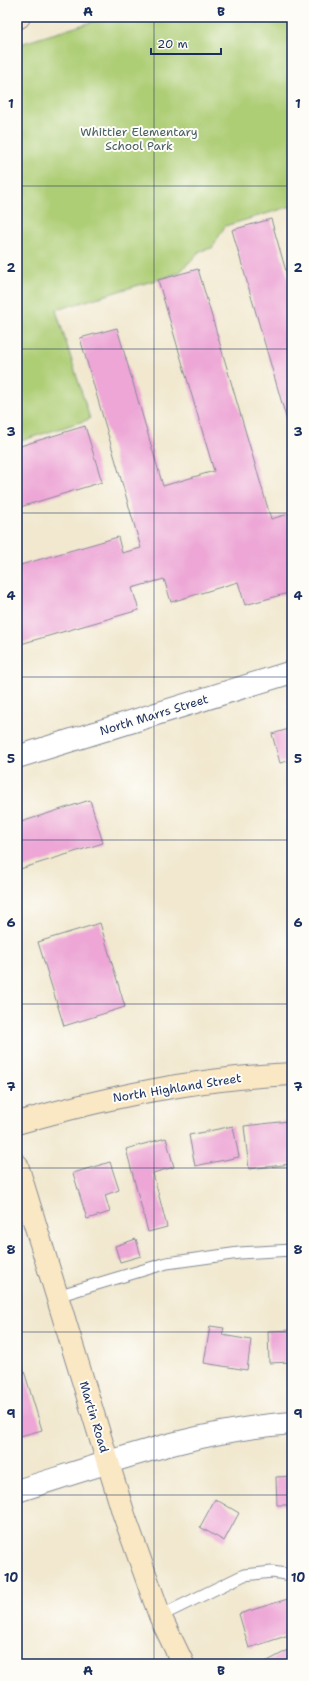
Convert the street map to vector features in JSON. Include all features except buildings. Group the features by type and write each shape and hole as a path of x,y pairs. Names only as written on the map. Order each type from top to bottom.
{"street":[{"name":"North Marrs Street","path":"17,757 292,672"},
{"name":"North Highland Street","path":"17,1124 104,1099 162,1088 226,1079 292,1074"},
{"name":"Martin Road","path":"17,1165 124,1515 160,1616 183,1664"},
{"path":"17,1491 187,1440 238,1430 292,1424"}],"lane":[{"path":"57,1296 167,1263 239,1253 292,1250"},
{"path":"160,1616 244,1575 272,1572 292,1575"}],"green space":[{"name":"Whittier Elementary School Park","path":"108,17 292,17 292,206 225,226 212,248 200,251 179,273 56,310 90,419 17,442 17,45"}]}
